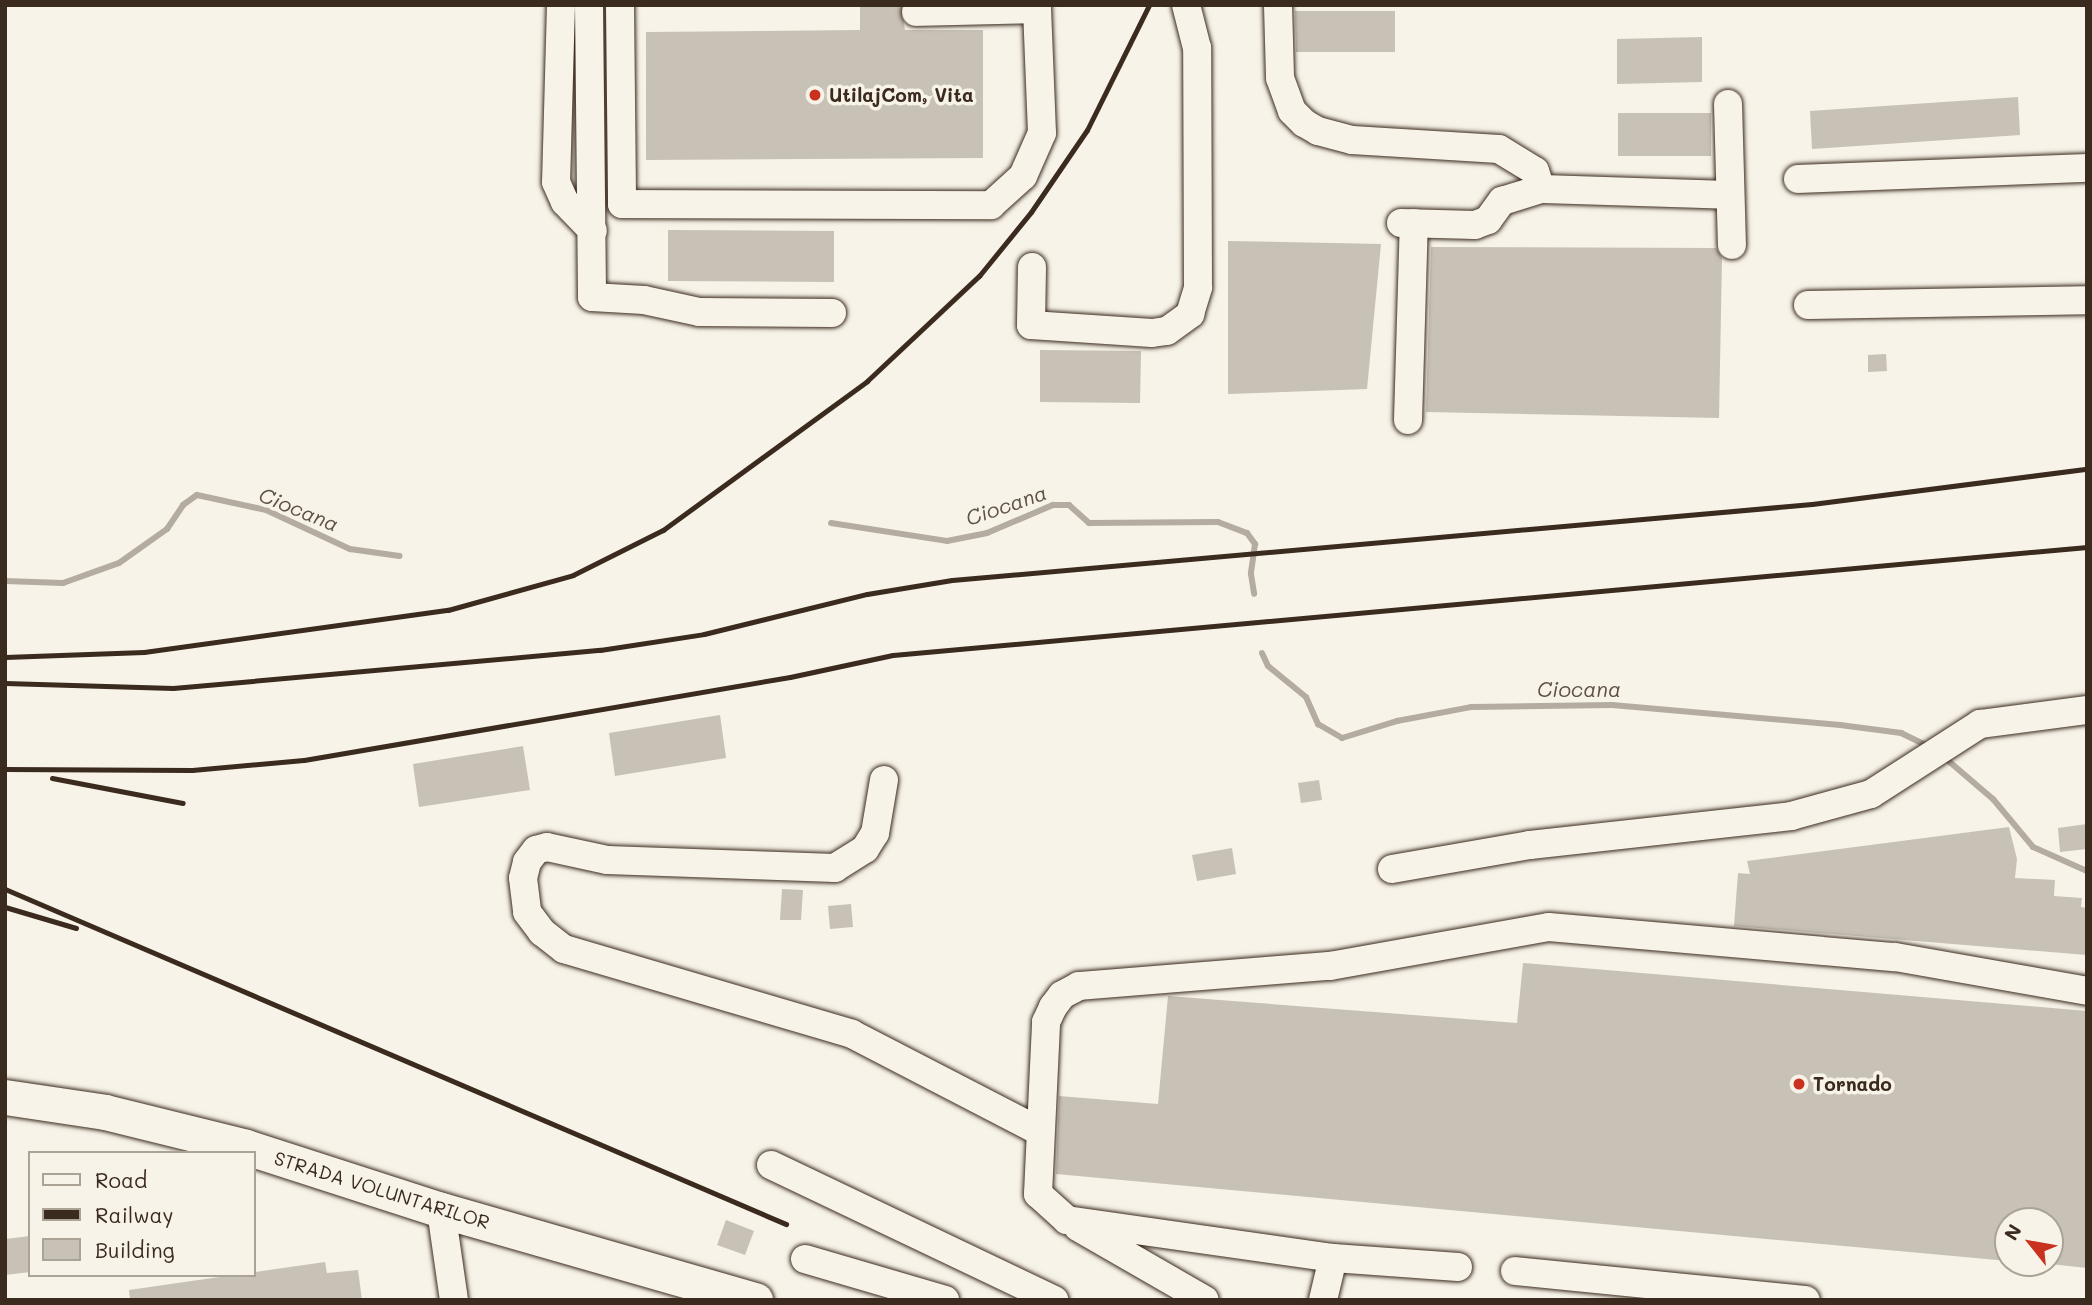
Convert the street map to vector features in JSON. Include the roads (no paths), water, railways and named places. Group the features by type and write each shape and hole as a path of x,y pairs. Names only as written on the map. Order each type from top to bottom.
{"main road":[{"name":"STRADA VOLUNTARILOR","path":"5,1097 105,1112 246,1147 441,1210 755,1300"}],"lane":[{"path":"561,5 556,182 565,202 593,231"},
{"path":"589,5 592,297 644,300 699,312 832,313"},
{"path":"621,5 622,204 991,205 1023,176 1042,133 1037,9 916,12"},
{"path":"1032,267 1031,325 1152,333 1167,331 1190,314 1198,287 1197,48 1186,5"},
{"path":"1278,5 1280,78 1292,111 1304,122 1318,131 1352,140 1499,149 1535,171 1541,189"},
{"path":"1728,104 1732,245"},
{"path":"1798,179 2087,168"},
{"path":"1408,420 1407,223 1475,225 1488,219 1502,201 1541,189 1731,195"},
{"path":"1808,306 2087,300"},
{"path":"1392,869 1530,845 1791,816 1871,794 1980,724 2087,710"},
{"path":"884,780 875,833 865,849 835,868 607,860 547,847 536,850 527,862 523,878 527,912 542,932 564,949 852,1034 1039,1131"},
{"path":"1205,1300 1067,1220 1038,1195 1046,1022 1062,995 1079,986 1330,966 1549,927 1895,957 2087,991"},
{"path":"771,1165 1054,1300"},
{"path":"441,1210 454,1300"},
{"path":"1067,1220 1333,1258 1458,1267"},
{"path":"805,1258 946,1300"},
{"path":"1323,1300 1333,1258"},
{"path":"1515,1271 1719,1296 1806,1300"}],"waterway":[{"name":"Ciocana","path":"5,581 63,583 119,563 167,529 183,505 197,495 266,510 350,549 400,556"},
{"name":"Ciocana","path":"831,523 947,541 987,533 1053,505 1069,505 1089,523 1218,522 1247,533 1255,544 1251,574 1254,594"},
{"name":"Ciocana","path":"1262,653 1268,666 1306,697 1318,724 1342,738 1397,721 1471,707 1612,705 1901,733 1930,747"},
{"name":"Ciocana","path":"1945,758 1993,799 2033,847 2087,871"}],"railway":[{"path":"5,657 144,652 448,610 573,575 663,530 867,381 979,276 1031,212 1087,130 1149,5"},
{"path":"5,683 173,688 600,650 704,634 867,594 952,580 1812,504 2087,469"},
{"path":"5,769 192,770 304,760 790,677 893,655 2087,547"},
{"path":"52,778 183,803"},
{"path":"5,889 786,1224"},
{"path":"5,907 76,928"}],"place":[{"name":"UtilajCom, Vita","path":"815,95"},
{"name":"Tornado","path":"1799,1084"}]}
